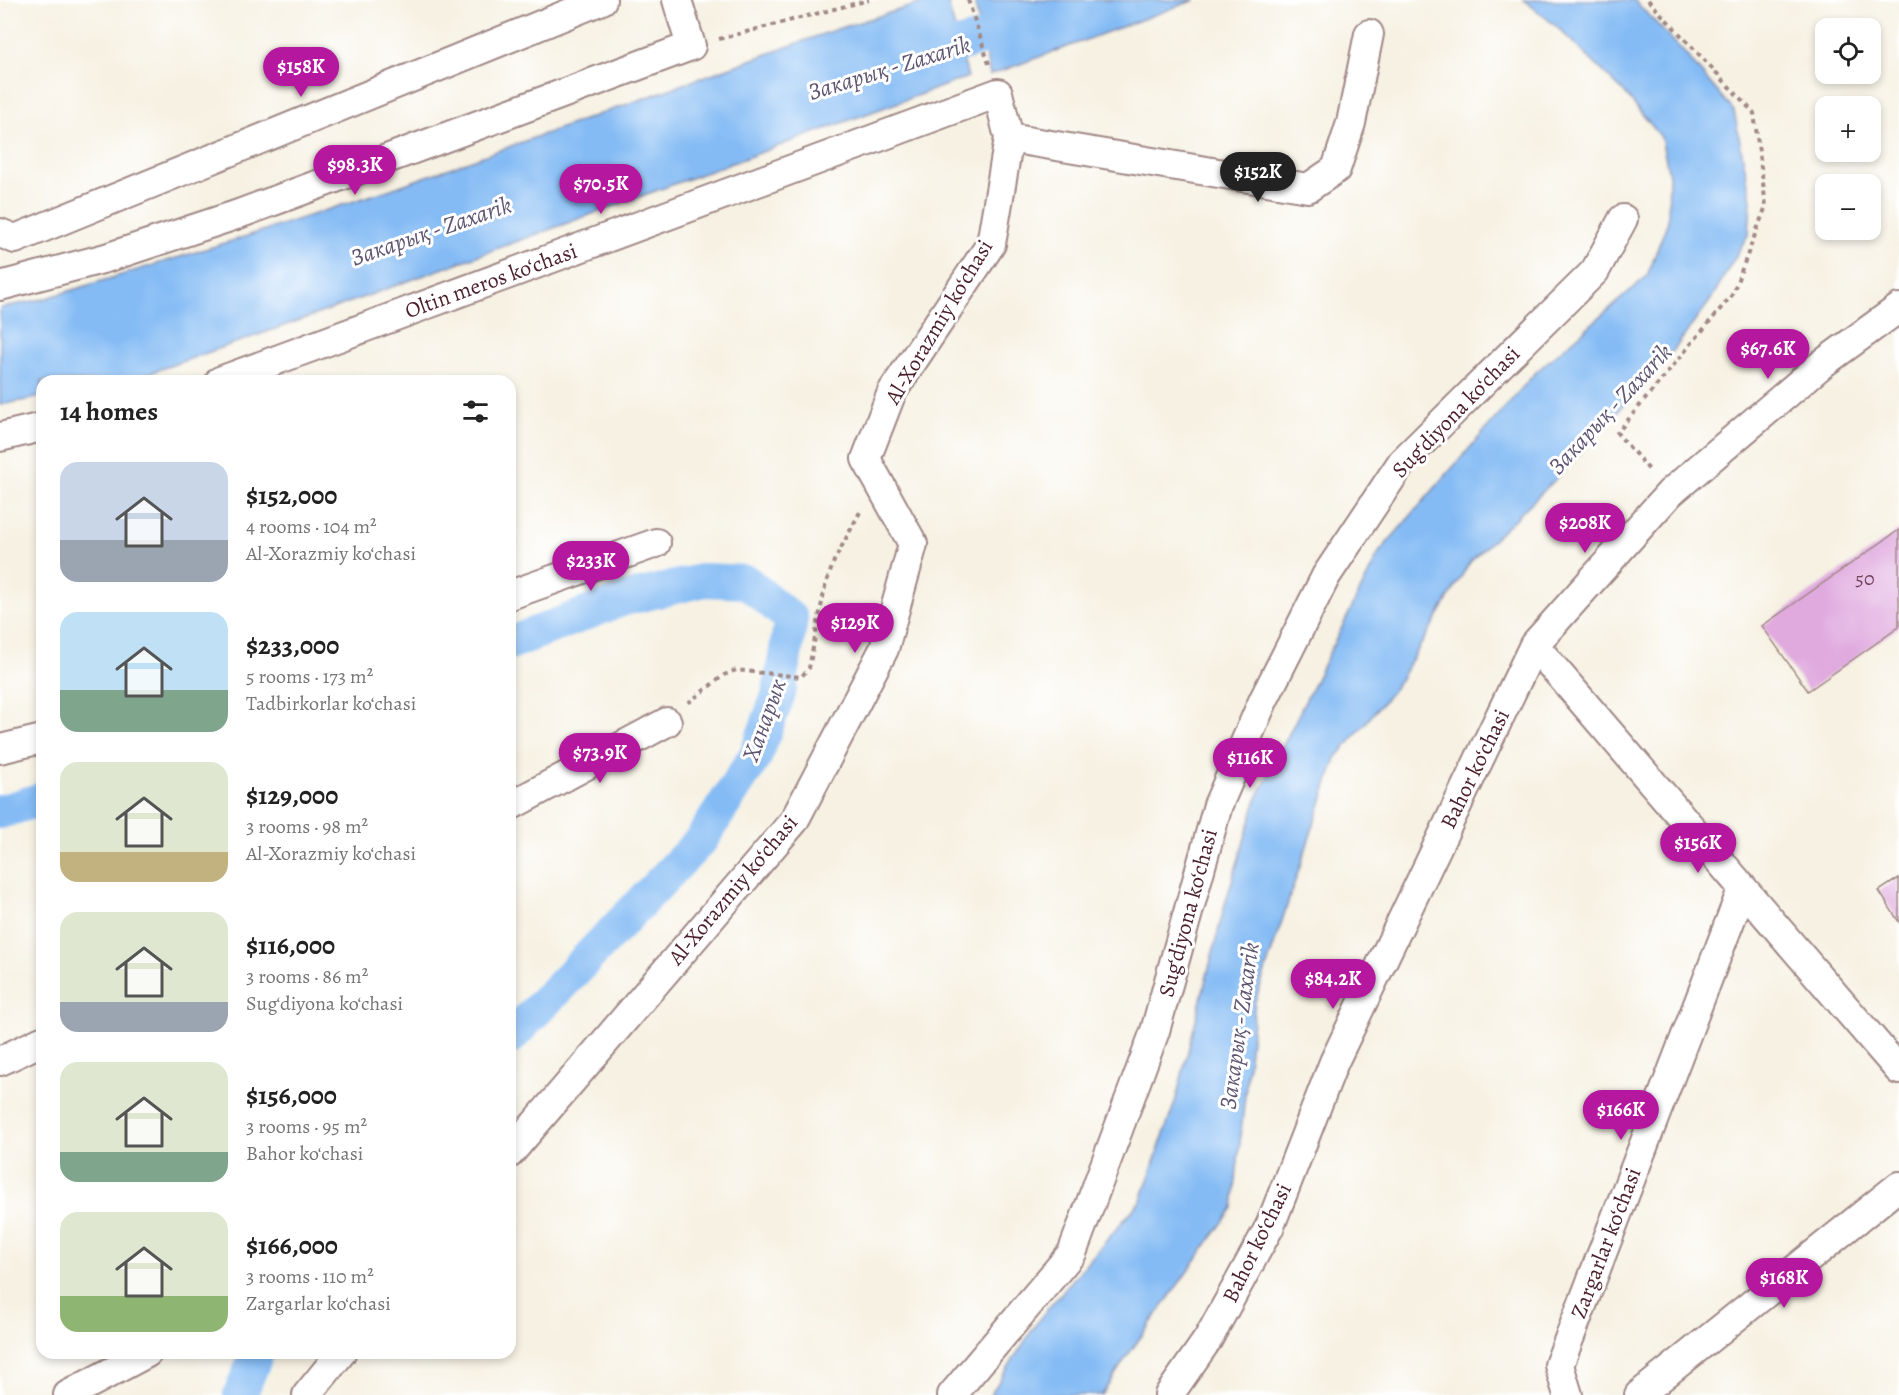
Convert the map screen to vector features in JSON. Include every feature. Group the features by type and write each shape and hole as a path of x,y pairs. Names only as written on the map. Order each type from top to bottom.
{"street":[{"path":"0,233 15,239 602,0"},
{"path":"0,286 106,258 237,215 690,46 677,0"},
{"path":"1009,138 1308,188 1336,169 1351,123 1369,34"},
{"name":"Al-Xorazmiy ko‘chasi","path":"516,1146 794,821 884,649 913,544 866,459 892,392 991,244 1009,138 998,93"},
{"name":"Oltin meros ko‘chasi","path":"236,375 998,93"},
{"name":"Sug‘diyona ko‘chasi","path":"952,1395 1072,1253 1155,1031 1218,805 1263,701 1326,576 1402,462 1595,271 1623,219"},
{"name":"Bahor ko‘chasi","path":"1169,1395 1208,1339 1270,1226 1334,1062 1534,645 1670,494 1822,364 1899,308"},
{"path":"0,437 36,428"},
{"path":"516,594 656,543"},
{"path":"1534,645 1742,890 1899,1070"},
{"path":"516,803 667,722"},
{"path":"0,749 36,740"},
{"name":"Zargarlar ko‘chasi","path":"1568,1395 1559,1365 1742,890"},
{"path":"0,1061 36,1044"},
{"path":"1639,1395 1899,1186"},
{"path":"68,1395 136,1359"},
{"path":"306,1395 336,1359"}],"path":[{"path":"690,46 870,0"},
{"path":"968,0 998,93"},
{"path":"1647,0 1754,113 1766,207 1732,295 1617,433 1670,494"},
{"path":"667,722 724,675 736,670 801,677 809,668 825,587 834,561 878,480"}],"water":[{"path":"931,0 947,0 968,77 144,375 36,375 36,398 0,405 0,308 43,299 391,189 837,29"},
{"path":"974,0 1195,0 990,75"},
{"path":"1524,0 1634,0 1681,49 1734,111 1751,199 1749,233 1710,301 1673,351 1558,477 1470,562 1395,688 1336,758 1255,1002 1233,1208 1125,1359 1102,1395 990,1395 1040,1318 1141,1200 1176,1099 1225,904 1257,798 1380,551 1535,373 1647,276 1668,221 1669,175 1661,137 1622,90 1557,27"}],"building":[{"path":"1899,530 1899,627 1808,691 1762,626"},
{"path":"1899,878 1899,922 1879,891"}],"waterway":[{"name":"Закарық - Zaxarik","path":"914,56 1028,27"},
{"name":"Ханарык","path":"516,641 624,599 705,580 747,582 791,619 779,693 756,755 701,840 516,1032"},
{"name":"Ханарык","path":"0,812 36,801"},
{"name":"Ханарык","path":"240,1395 255,1359"}]}
